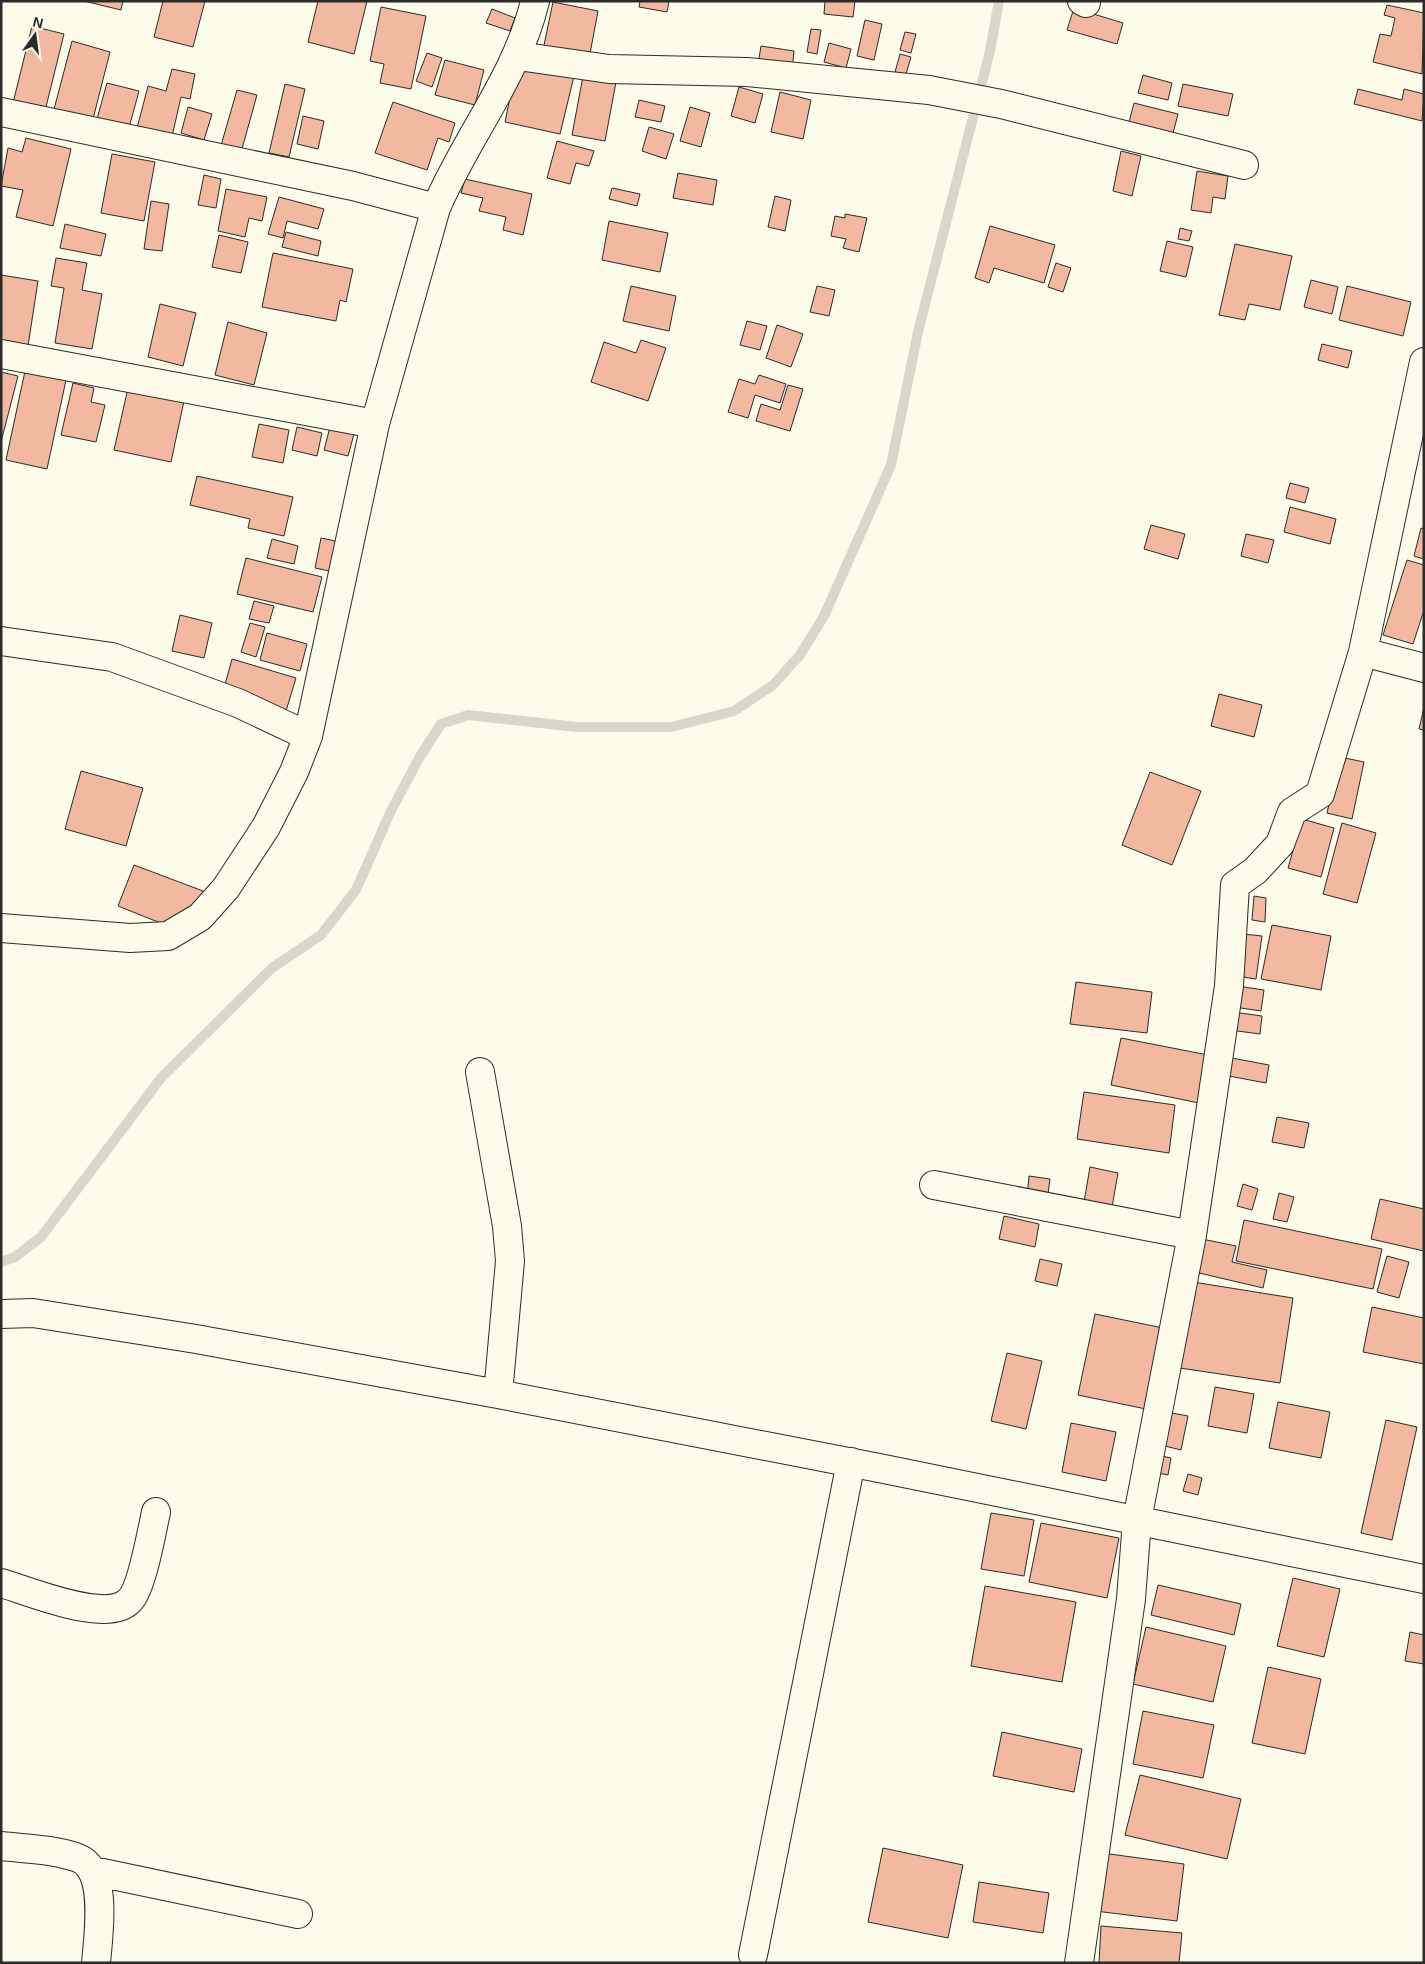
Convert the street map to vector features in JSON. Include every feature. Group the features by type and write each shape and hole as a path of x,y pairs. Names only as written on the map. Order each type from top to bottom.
{"street":[{"path":"1,928 130,938 168,936 200,917 226,888 266,827 294,772 308,736 375,424 436,208 446,184 518,56 527,33 535,1"},
{"path":"518,56 609,69 747,72 892,85 967,96 1244,165"},
{"path":"2,115 353,186 436,208"},
{"path":"1,354 375,424"},
{"path":"1079,1963 1131,1599 1137,1520 1192,1235 1229,986 1235,885 1255,871 1280,844 1292,812 1320,794 1363,652 1424,362"},
{"path":"1,640 112,657 238,703 308,736"},
{"path":"1363,652 1424,668"},
{"path":"480,1072 508,1226 510,1261 498,1394"},
{"path":"934,1185 1192,1235"},
{"path":"1,1314 33,1314 196,1339 498,1394 851,1462 1424,1579"},
{"path":"753,1955 851,1462"},
{"path":"1,1583 71,1604 96,1609 115,1610 131,1600 139,1579 156,1512"},
{"path":"1,1846 57,1853 80,1859 93,1871 298,1914"},
{"path":"93,1871 99,1895 96,1963"}],"building":[{"path":"84,1 123,1 121,10"},
{"path":"163,1 205,1 193,47 154,37"},
{"path":"318,1 367,1 354,54 308,42"},
{"path":"640,1 669,1 667,12 639,7"},
{"path":"825,1 855,1 853,17 824,14"},
{"path":"553,2 598,11 589,59 543,50"},
{"path":"1387,5 1424,13 1422,74 1373,62 1380,34 1391,36 1395,18 1384,15"},
{"path":"381,7 426,16 411,89 380,83 384,64 370,61"},
{"path":"1074,8 1123,23 1117,44 1067,30"},
{"path":"492,9 515,18 510,31 486,23"},
{"path":"865,20 882,24 874,60 857,56"},
{"path":"32,26 64,34 45,111 13,103"},
{"path":"811,29 821,30 817,54 807,52"},
{"path":"905,32 916,34 911,53 900,50"},
{"path":"72,41 110,52 92,123 53,113"},
{"path":"829,43 851,49 846,68 824,62"},
{"path":"761,46 794,51 792,70 758,65"},
{"path":"427,53 442,58 432,87 416,81"},
{"path":"900,54 911,57 906,74 895,72"},
{"path":"445,60 484,70 475,105 435,95"},
{"path":"517,63 574,76 560,134 505,122"},
{"path":"172,69 195,74 190,99 181,97 171,141 136,132 148,86 166,91"},
{"path":"1143,75 1172,83 1168,100 1138,93"},
{"path":"583,76 616,82 605,141 572,135"},
{"path":"107,83 139,91 127,135 95,126"},
{"path":"285,84 305,89 289,157 269,153"},
{"path":"1183,84 1233,94 1228,116 1178,106"},
{"path":"739,87 763,94 755,123 731,116"},
{"path":"1358,89 1402,100 1404,89 1424,94 1422,121 1354,104"},
{"path":"237,90 257,95 240,156 220,149"},
{"path":"780,92 811,100 803,139 771,132"},
{"path":"639,100 665,106 661,122 635,117"},
{"path":"393,102 455,123 449,142 438,138 427,170 375,153"},
{"path":"1134,103 1178,114 1172,137 1128,126"},
{"path":"188,107 212,114 204,140 181,133"},
{"path":"690,107 710,113 701,147 680,141"},
{"path":"303,116 324,121 318,149 297,144"},
{"path":"649,127 674,134 666,159 642,151"},
{"path":"26,138 71,149 53,226 16,217 23,190 1,186 8,148 22,152"},
{"path":"557,141 594,151 589,166 576,163 570,184 547,178"},
{"path":"1121,151 1141,156 1132,196 1113,191"},
{"path":"112,154 155,162 144,221 101,213"},
{"path":"1197,171 1228,176 1225,199 1213,197 1211,213 1191,210"},
{"path":"678,173 717,180 713,205 673,198"},
{"path":"204,175 221,179 216,208 198,205"},
{"path":"465,179 532,194 523,235 503,230 506,217 479,211 483,198 461,193"},
{"path":"612,188 640,194 637,206 609,199"},
{"path":"226,189 267,197 262,221 249,218 245,237 218,231"},
{"path":"775,196 791,200 785,231 768,227"},
{"path":"279,197 324,209 318,229 287,221 283,238 268,234"},
{"path":"151,201 169,204 162,251 144,249"},
{"path":"845,214 867,218 859,252 843,248 846,239 831,236 835,216 845,218"},
{"path":"609,221 668,233 660,272 602,260"},
{"path":"65,224 106,234 101,256 60,248"},
{"path":"990,226 1055,245 1044,283 994,268 989,283 975,278"},
{"path":"1180,228 1192,231 1189,241 1178,239"},
{"path":"286,232 321,241 318,256 282,247"},
{"path":"219,235 248,242 241,273 212,267"},
{"path":"1167,241 1193,247 1186,277 1160,271"},
{"path":"1235,244 1292,256 1280,310 1249,304 1245,320 1219,315"},
{"path":"273,253 353,269 346,302 340,300 336,321 262,307"},
{"path":"56,258 87,263 82,290 102,294 92,349 55,343 64,288 51,286"},
{"path":"1056,263 1071,268 1063,292 1048,287"},
{"path":"1,275 38,281 28,346 1,342"},
{"path":"1311,280 1338,287 1332,314 1304,307"},
{"path":"631,286 676,296 669,331 623,321"},
{"path":"817,286 835,290 829,316 810,312"},
{"path":"1347,286 1411,302 1403,336 1339,320"},
{"path":"160,304 196,313 183,366 148,357"},
{"path":"747,321 767,326 760,350 740,345"},
{"path":"228,322 267,333 254,385 215,375"},
{"path":"777,325 803,334 791,367 766,358"},
{"path":"641,340 666,348 648,401 591,382 604,342 636,353"},
{"path":"1322,344 1352,351 1348,368 1318,360"},
{"path":"25,371 66,380 47,469 6,460"},
{"path":"1,372 18,376 1,442"},
{"path":"759,375 786,384 780,403 755,395 748,418 728,412 739,379 755,384"},
{"path":"73,383 94,388 91,402 105,405 96,442 61,435"},
{"path":"788,385 803,389 790,431 756,421 761,404 780,410"},
{"path":"128,388 184,401 171,462 114,450"},
{"path":"259,424 289,430 283,463 252,457"},
{"path":"297,427 322,433 317,456 292,450"},
{"path":"330,427 354,434 348,456 324,450"},
{"path":"197,476 293,497 284,536 248,528 250,519 190,505"},
{"path":"1290,483 1309,488 1305,503 1286,498"},
{"path":"1290,507 1336,519 1330,544 1284,532"},
{"path":"1151,525 1185,534 1178,559 1144,549"},
{"path":"1421,528 1424,529 1424,559 1414,556"},
{"path":"1246,534 1274,540 1268,563 1241,556"},
{"path":"321,538 345,543 339,573 315,568"},
{"path":"272,539 298,546 294,564 267,558"},
{"path":"246,558 322,577 313,612 237,594"},
{"path":"1407,560 1424,565 1424,610 1413,644 1383,635"},
{"path":"254,601 274,606 269,623 249,619"},
{"path":"180,615 212,623 204,658 172,651"},
{"path":"250,623 265,627 256,657 241,652"},
{"path":"267,633 307,644 300,671 260,660"},
{"path":"232,659 296,678 286,711 223,692"},
{"path":"1219,694 1262,705 1254,737 1211,726"},
{"path":"1424,707 1424,730 1419,729"},
{"path":"1340,757 1364,762 1352,819 1327,813"},
{"path":"81,771 143,788 126,846 65,829"},
{"path":"1150,772 1201,791 1172,865 1122,845"},
{"path":"1302,819 1334,828 1321,877 1288,868"},
{"path":"1342,823 1376,833 1357,903 1323,894"},
{"path":"134,865 203,891 197,907 168,926 118,906"},
{"path":"1254,896 1266,898 1265,922 1252,920"},
{"path":"1272,925 1331,936 1321,990 1261,979"},
{"path":"1243,934 1262,936 1256,979 1236,976"},
{"path":"1076,982 1152,992 1147,1033 1070,1024"},
{"path":"1237,986 1264,990 1261,1011 1234,1007"},
{"path":"1233,1012 1262,1016 1260,1034 1230,1030"},
{"path":"1121,1038 1208,1055 1199,1103 1111,1085"},
{"path":"1232,1058 1269,1065 1266,1083 1229,1076"},
{"path":"1084,1092 1175,1105 1169,1153 1077,1139"},
{"path":"1277,1117 1309,1123 1304,1148 1272,1142"},
{"path":"1090,1167 1118,1173 1111,1213 1083,1208"},
{"path":"1029,1176 1050,1179 1047,1201 1027,1198"},
{"path":"1243,1184 1258,1189 1252,1210 1237,1206"},
{"path":"1279,1193 1294,1197 1287,1222 1273,1219"},
{"path":"1380,1199 1424,1209 1424,1251 1371,1239"},
{"path":"1004,1216 1039,1224 1035,1247 999,1239"},
{"path":"1244,1220 1382,1249 1373,1289 1236,1261"},
{"path":"1202,1239 1236,1246 1232,1262 1267,1270 1263,1288 1195,1272"},
{"path":"1387,1256 1409,1262 1399,1298 1377,1292"},
{"path":"1040,1259 1062,1264 1057,1286 1035,1281"},
{"path":"1193,1282 1293,1298 1280,1383 1180,1368"},
{"path":"1372,1307 1424,1318 1424,1364 1363,1352"},
{"path":"1095,1314 1163,1328 1146,1409 1078,1395"},
{"path":"1007,1353 1042,1361 1026,1429 991,1421"},
{"path":"1215,1387 1254,1394 1247,1433 1208,1426"},
{"path":"1278,1402 1330,1412 1321,1458 1269,1448"},
{"path":"1172,1413 1188,1416 1181,1450 1165,1446"},
{"path":"1386,1420 1417,1427 1392,1540 1361,1533"},
{"path":"1071,1423 1116,1432 1106,1481 1062,1472"},
{"path":"1157,1455 1171,1458 1168,1475 1153,1472"},
{"path":"1188,1474 1202,1478 1198,1495 1183,1491"},
{"path":"991,1513 1034,1520 1024,1576 981,1569"},
{"path":"1041,1523 1119,1538 1107,1598 1029,1582"},
{"path":"1293,1578 1340,1589 1324,1657 1277,1646"},
{"path":"1158,1585 1241,1604 1234,1635 1151,1615"},
{"path":"985,1586 1076,1602 1062,1682 971,1666"},
{"path":"1146,1627 1226,1646 1213,1702 1133,1684"},
{"path":"1410,1632 1424,1635 1424,1664 1405,1661"},
{"path":"1268,1667 1321,1679 1305,1754 1252,1743"},
{"path":"1143,1711 1214,1725 1203,1778 1133,1764"},
{"path":"1002,1732 1082,1749 1074,1792 993,1776"},
{"path":"1140,1775 1241,1799 1227,1859 1125,1835"},
{"path":"883,1848 963,1865 948,1938 868,1922"},
{"path":"1102,1853 1184,1864 1177,1921 1095,1911"},
{"path":"979,1882 1049,1893 1043,1933 973,1922"},
{"path":"1101,1926 1182,1933 1179,1963 1099,1963"}],"waterway":[{"path":"1,1262 15,1257 41,1237 161,1078 272,968 321,935 356,890 390,813 419,758 441,724 468,715 577,727 671,727 734,711 773,685 800,655 824,616 891,465 918,332 990,51 999,1"}]}
